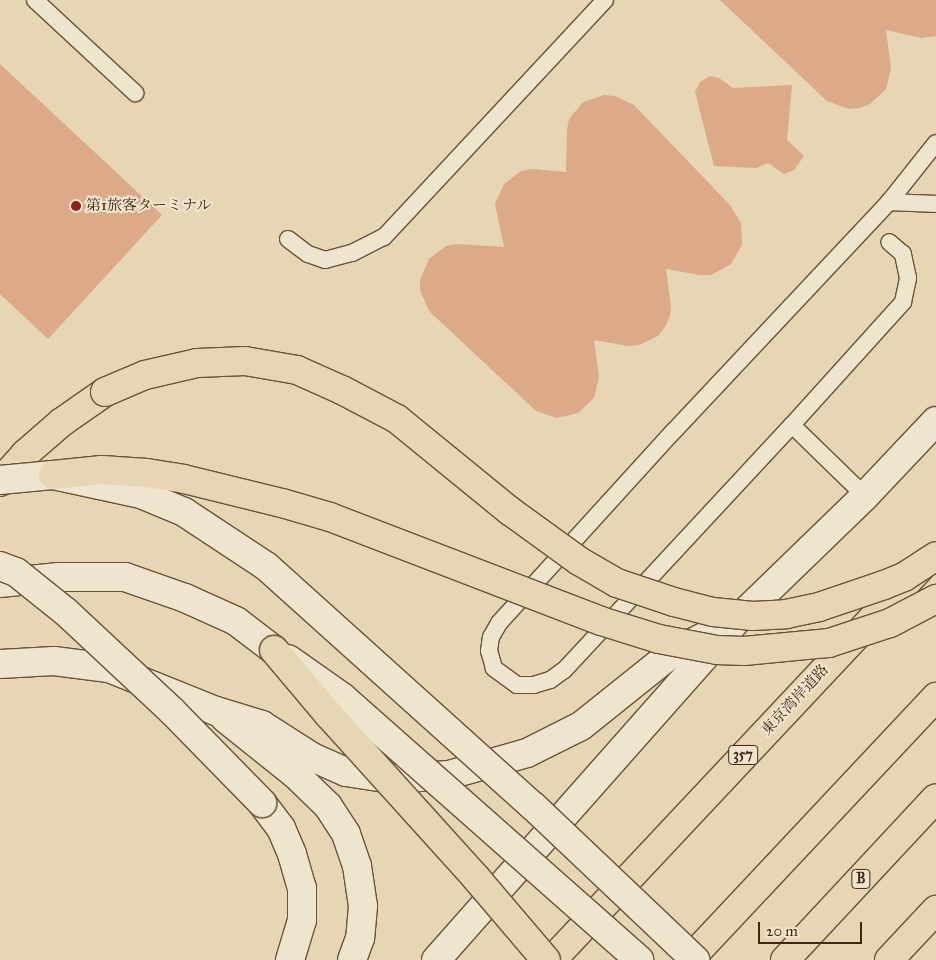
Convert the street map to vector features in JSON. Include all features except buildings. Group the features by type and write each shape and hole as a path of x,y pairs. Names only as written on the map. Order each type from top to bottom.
{"highway":[{"path":"0,481 25,454 62,422 106,392 145,375 197,363 245,361 297,370 342,390 397,419 517,516 586,566 617,583 674,602 713,612 753,616 786,614 819,607 891,583 936,556"},
{"path":"53,476 102,470 147,473 184,479 282,503 330,517 601,621 659,639 717,650 744,652 788,649 829,643 890,623 936,599"},
{"name":"東京湾岸道路","path":"552,960 936,550"},
{"path":"274,650 329,715 477,879 546,960"},
{"path":"689,960 936,697"},
{"name":"B","path":"785,960 936,798"},
{"path":"890,960 936,910"}],"street":[{"path":"436,960 738,619 865,496 936,421"},
{"path":"0,481 53,476 141,494 184,512 266,566 533,806 695,960"},
{"path":"0,566 16,572 66,612 172,711 262,803 281,828 292,854 302,888 302,920 290,960"},
{"path":"0,584 59,577 125,577 185,598 236,621 342,697 639,960"},
{"path":"0,664 54,661 110,668 216,711 262,725 312,757 346,772 392,778 449,774 527,753 581,726 672,653 738,619"},
{"path":"216,711 295,774 328,806 346,834 357,866 363,906 360,938 352,960"}],"lane":[{"path":"35,0 135,93"},
{"path":"288,239 308,254 325,260 352,253 384,237 605,0"},
{"path":"889,242 903,254 908,278 903,302 792,425 564,670 550,680 534,685 517,685 494,668 489,651 491,637 500,623 706,395 889,202 936,143"},
{"path":"889,202 936,204"},
{"path":"792,425 865,496"}],"place":[{"name":"第1旅客ターミナル","path":"76,206"}]}
